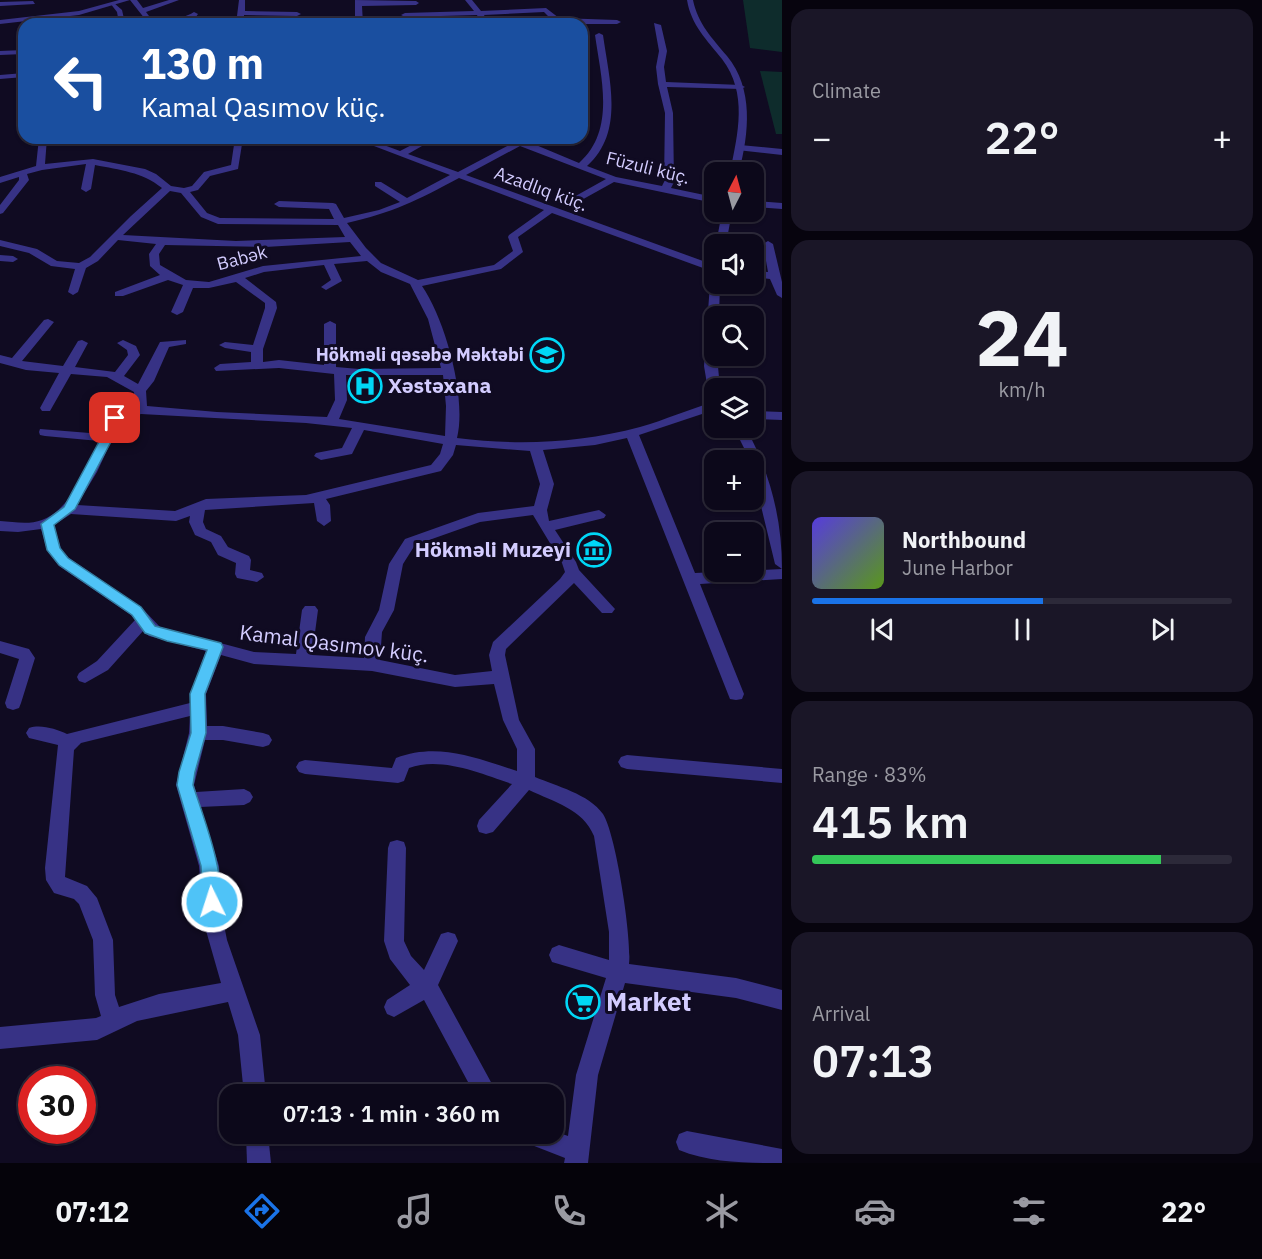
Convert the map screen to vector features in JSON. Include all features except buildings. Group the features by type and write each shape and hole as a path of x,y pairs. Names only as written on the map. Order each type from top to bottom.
{"street":[{"path":"46,18 127,0"},
{"path":"133,0 147,18"},
{"path":"142,11 176,0"},
{"path":"241,18 242,0"},
{"path":"468,0 482,18"},
{"path":"690,0 698,25 734,72 741,87 744,115 737,162"},
{"path":"0,4 33,1 29,18"},
{"path":"358,18 357,2 416,3"},
{"path":"112,4 120,11 121,18"},
{"path":"405,15 544,9 553,18"},
{"path":"242,13 297,14"},
{"path":"191,18 194,14"},
{"path":"581,166 596,154 603,140 607,123 599,20"},
{"path":"2,23 18,21"},
{"path":"588,21 617,22"},
{"path":"657,25 663,51 660,67 662,84 669,113 669,182 665,191"},
{"path":"0,53 18,52"},
{"path":"0,76 18,75"},
{"path":"662,84 741,87"},
{"path":"41,167 42,144"},
{"path":"0,180 81,158 148,174 168,188 184,191 195,188 207,174 234,167 238,144"},
{"name":"Azadlıq küç.","path":"374,144 704,265"},
{"path":"401,154 420,144"},
{"path":"184,191 204,215 218,221 272,224 340,222 382,212 407,202 517,144"},
{"name":"Füzuli küç.","path":"538,144 613,179 704,198"},
{"path":"740,148 782,152"},
{"path":"114,165 123,154"},
{"path":"86,189 90,165 93,162"},
{"path":"0,211 24,180 23,175"},
{"path":"575,200 613,179"},
{"path":"378,184 407,202"},
{"path":"0,243 33,251 55,264 81,266 94,259 134,218 168,188"},
{"path":"69,509 166,517 182,514 206,504 318,498 436,468 445,459 453,413 448,371 441,334 424,296 416,284 382,268 370,258 340,222 333,206 328,204 279,204"},
{"path":"764,205 782,206"},
{"path":"416,284 497,267 518,252 513,237 551,209"},
{"path":"117,237 162,242 257,245 354,239"},
{"path":"119,294 166,276 155,266 153,260 162,242"},
{"path":"768,243 774,276 782,295"},
{"path":"0,258 13,258"},
{"name":"Babək","path":"166,276 205,285 262,270 370,258"},
{"path":"326,287 337,281 328,262"},
{"path":"73,292 81,266"},
{"path":"764,275 774,276"},
{"path":"237,278 270,302 271,308 257,349 257,365"},
{"path":"177,312 189,283"},
{"path":"205,285 201,292 214,296"},
{"path":"712,378 710,366 714,294"},
{"path":"15,362 48,322"},
{"path":"330,324 341,400 331,422"},
{"path":"141,410 140,390 148,381 164,344 182,342"},
{"path":"117,376 134,355 132,348 123,343"},
{"path":"46,408 82,344"},
{"path":"225,345 257,349"},
{"path":"0,359 26,366 117,376 140,390"},
{"path":"220,368 279,364 335,371 448,371"},
{"path":"0,526 29,527 47,524 69,509 107,438 115,418 125,412 141,410 217,416 294,418 450,440 503,446 535,446 632,433 671,422 704,409"},
{"path":"764,415 782,416"},
{"path":"321,456 347,451 360,426"},
{"path":"45,432 107,438"},
{"path":"632,433 736,694"},
{"path":"745,438 757,462 782,564"},
{"path":"535,446 547,480 547,491 538,510 545,527 569,562 572,572 607,609"},
{"path":"318,498 323,505 324,521"},
{"path":"198,507 196,522 200,532 216,539 223,551 244,560 242,574 257,577"},
{"path":"372,665 375,628 387,611 396,559 402,549 410,542 478,518 538,510"},
{"path":"545,527 599,515"},
{"name":"Kamal Qasımov küç.","path":"47,524 54,550 64,562 136,611 155,632 254,658 372,665 455,681 501,677"},
{"path":"486,826 526,781 526,749 511,720 497,655 499,646 566,583 572,572"},
{"path":"690,579 782,574"},
{"path":"303,661 310,610"},
{"path":"84,677 104,665 129,634 145,621"},
{"path":"0,647 23,653 27,658 13,703"},
{"path":"216,647 198,694 198,733 185,785 188,801 207,856 213,920 221,953 249,1035 254,1084"},
{"path":"113,1022 105,995 102,940 87,898 80,892 61,887 56,880 64,750 68,742 76,737 97,730 197,708"},
{"path":"35,733 55,736 68,742"},
{"path":"198,733 223,733 263,740"},
{"path":"304,767 398,776 402,763 410,758 454,760 526,781 582,806 596,819 603,836 619,932 618,972 587,1076 576,1157 551,1144"},
{"path":"627,762 782,776"},
{"path":"188,801 244,797"},
{"path":"397,848 394,941 404,963 435,997 481,1084"},
{"path":"394,1007 412,998 425,987 434,975 448,941"},
{"path":"559,954 618,972 736,988 782,1000"},
{"path":"0,1038 34,1033 83,1032 97,1029 134,1011 159,1004 234,991"},
{"path":"687,1142 782,1161"},
{"path":"258,1144 259,1163"}],"green space":[{"path":"743,0 782,0 782,52 750,48"},
{"path":"760,71 782,72 782,134 776,134"}],"place":[{"name":"Hökməli qəsəbə Məktəbi","path":"547,355"},
{"name":"Xəstəxana","path":"365,386"},
{"name":"Hökməli Muzeyi","path":"594,550"},
{"name":"Market","path":"583,1002"}],"route":[{"path":"115,418 107,438 69,509 47,524 54,550 64,562 136,611 150,629 167,636 216,647 198,694 198,733 185,785 209,866 212,902"}]}
